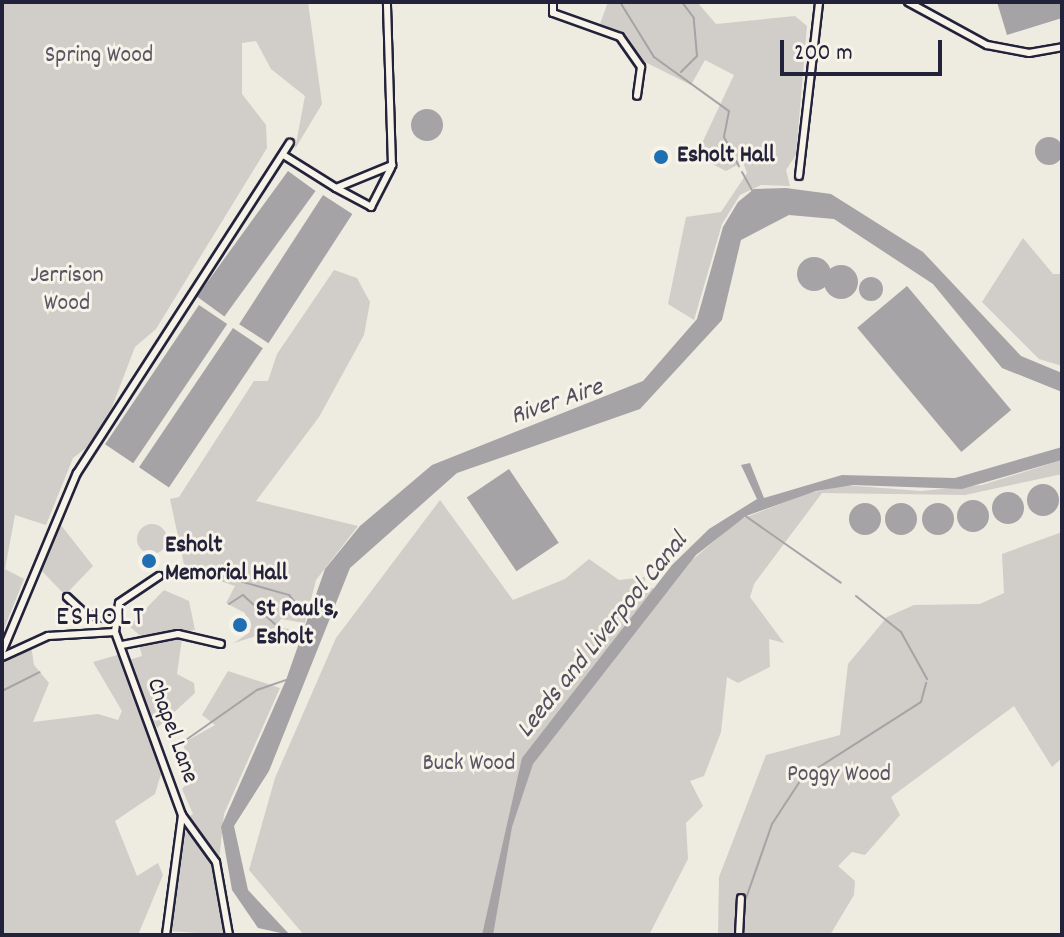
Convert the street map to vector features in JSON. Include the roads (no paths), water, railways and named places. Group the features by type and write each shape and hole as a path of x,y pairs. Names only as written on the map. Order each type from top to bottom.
{"street":[{"path":"285,156 371,207 392,165 387,2"},
{"path":"553,2 553,13 620,37 641,67 637,96"},
{"path":"799,176 819,2"},
{"path":"908,2 987,45 1029,53 1062,47"},
{"path":"2,654 77,473 285,156 290,143"},
{"path":"336,188 392,165"},
{"path":"67,597 85,614 113,620 119,603 159,576"},
{"name":"Chapel Lane","path":"113,620 182,815 216,862 229,935"},
{"path":"2,654 48,636 115,632"},
{"path":"122,645 178,634 216,641"},
{"path":"166,935 182,815"},
{"path":"739,935 741,898"}],"waterway":[{"path":"498,2 535,2"},
{"path":"620,2 654,57 729,111 724,137 739,166"},
{"path":"681,72 697,56 694,18 682,2"},
{"path":"742,172 753,192"},
{"path":"744,515 841,583"},
{"path":"197,569 289,595 300,608"},
{"path":"229,604 243,595 279,628 303,635"},
{"path":"856,596 901,632 927,679"},
{"path":"2,691 40,672"},
{"path":"183,742 257,690 286,680"},
{"path":"743,935 744,904 772,824 802,778 921,702 926,683"}],"place":[{"name":"Esholt Hall","path":"661,157"},
{"name":"Esholt Memorial Hall","path":"149,561"},
{"name":"St Paul's, Esholt","path":"240,625"}],"district":[{"name":"ESHOLT","path":"101,619"}],"park label":[{"name":"Spring Wood","path":"99,57"},
{"name":"Jerrison Wood","path":"67,291"},
{"name":"Buck Wood","path":"469,765"},
{"name":"Poggy Wood","path":"839,776"}],"water label":[{"name":"River Aire","path":"557,403"},
{"name":"Leeds and Liverpool Canal","path":"603,636"}]}
